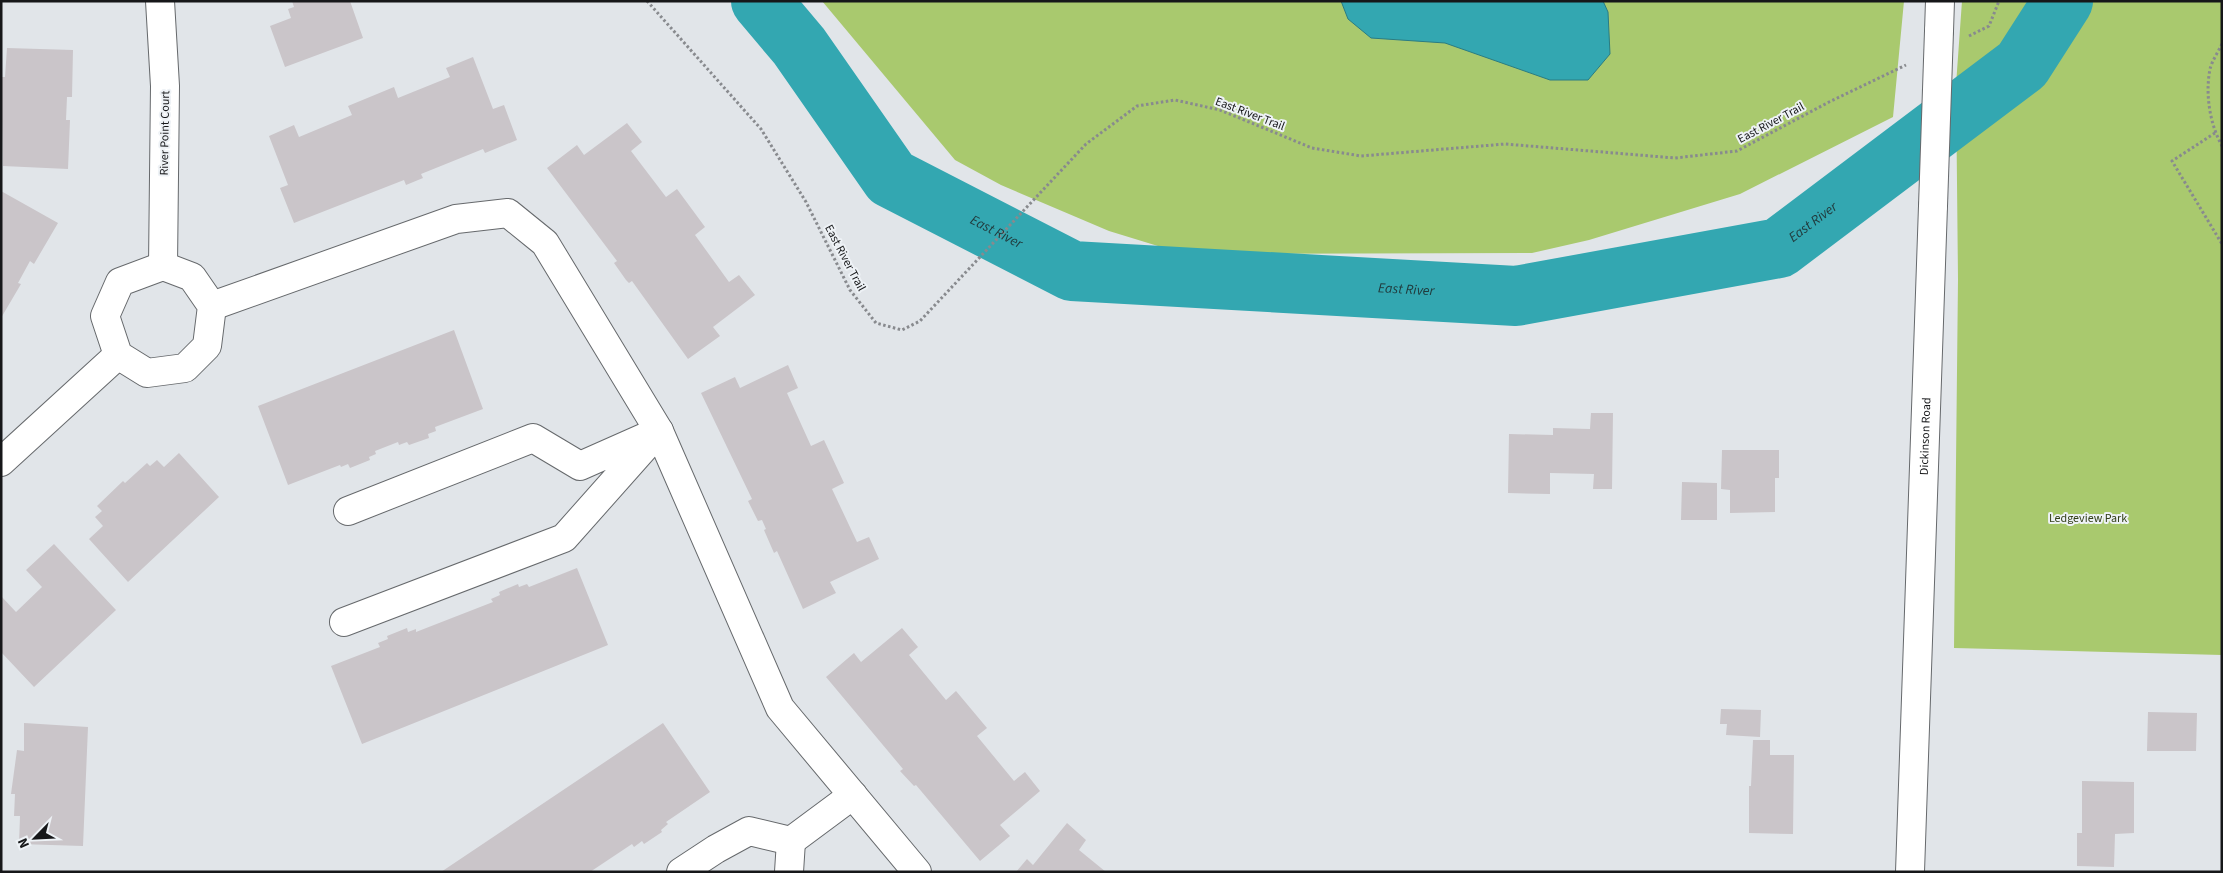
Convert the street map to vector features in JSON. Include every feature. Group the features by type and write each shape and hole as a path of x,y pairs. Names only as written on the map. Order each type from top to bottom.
{"street":[{"name":"River Point Court","path":"160,1 165,86 163,266"},
{"name":"Dickinson Road","path":"1910,872 1933,206 1951,35 1940,1"},
{"path":"212,306 456,219 508,213 545,243 659,431 780,708 917,872"},
{"path":"163,266 192,277 212,306 207,346 185,368 147,373 118,355 105,316 120,282 163,266"},
{"path":"1,462 118,355"},
{"path":"348,511 533,438 580,466 659,431"},
{"path":"344,622 564,538 659,431"},
{"path":"681,872 748,831 791,841 853,795"},
{"path":"789,872 791,841"}],"path":[{"name":"East River Trail","path":"647,1 761,129 806,202 850,290 876,323 902,330 920,321 1086,144 1137,106 1175,100 1220,110 1312,148 1361,156 1505,144 1675,158 1737,151 1829,102 1909,64"},
{"path":"1951,35 1989,26 1999,1"},
{"path":"2222,44 2210,68 2208,100 2215,133 2222,146"},
{"path":"2215,133 2172,161 2222,244"}],"green space":[{"path":"822,1 1904,1 1893,117 1740,194 1589,240 1532,253 1184,254 1109,231 1001,185 955,160"},
{"name":"Ledgeview Park","path":"1962,1 2222,1 2222,655 1954,648 1958,279 1956,85"}],"water":[{"path":"1341,1 1603,1 1608,12 1610,54 1588,80 1550,80 1445,43 1371,38 1348,19"}],"building":[{"path":"292,1 350,1 363,38 285,67 270,26 291,18 288,9 294,7"},
{"path":"7,48 73,50 72,97 67,97 66,120 70,120 68,169 3,166 1,77 5,77"},
{"path":"473,57 493,109 504,105 517,140 485,153 483,149 421,174 423,178 406,185 404,180 294,223 280,188 288,185 269,136 294,125 299,137 352,115 348,106 394,87 398,98 450,77 446,68"},
{"path":"627,123 642,142 631,151 666,197 677,189 705,227 695,235 729,282 739,275 755,295 713,327 720,336 688,359 632,281 629,283 626,280 614,263 617,261 547,168 577,145 584,155"},
{"path":"1,191 58,223 34,264 30,261 18,283 21,284 1,318"},
{"path":"454,330 483,409 435,427 436,431 428,434 429,438 409,445 407,442 399,445 398,442 375,451 376,454 369,457 370,460 350,468 348,464 341,467 340,465 288,485 258,406"},
{"path":"788,365 798,388 787,393 811,446 824,440 844,483 832,489 857,542 869,537 879,559 830,582 836,593 803,609 777,551 774,553 764,530 766,529 762,520 758,521 748,501 752,499 701,393 735,377 740,388"},
{"path":"1591,413 1613,413 1612,489 1593,489 1594,474 1550,473 1550,494 1508,493 1509,434 1553,435 1553,428 1590,429"},
{"path":"1722,450 1779,450 1779,478 1775,478 1775,512 1730,513 1730,490 1721,489"},
{"path":"179,453 219,497 128,582 89,539 103,526 95,517 102,511 97,506 123,481 125,483 147,463 150,466 157,460 164,467"},
{"path":"1682,482 1717,483 1717,520 1681,520"},
{"path":"54,544 116,610 34,687 1,652 1,596 16,612 42,587 26,570"},
{"path":"577,568 608,645 362,744 331,666 380,647 378,643 388,639 387,636 407,628 408,632 416,629 416,632 493,602 491,599 500,595 499,592 518,584 519,587 527,584 529,587"},
{"path":"902,628 918,647 909,655 946,700 956,691 987,728 977,736 1014,781 1025,772 1040,791 1000,825 1010,836 980,861 916,785 914,786 900,771 903,769 826,677 854,653 861,662"},
{"path":"1721,709 1761,710 1760,737 1726,735 1727,724 1720,724"},
{"path":"2148,712 2197,713 2196,751 2147,751"},
{"path":"24,723 88,727 83,846 19,844 20,816 14,816 15,794 11,794 17,750 24,751"},
{"path":"663,723 710,792 666,822 668,824 661,830 662,832 644,844 642,841 634,847 632,844 590,872 441,872"},
{"path":"1753,740 1770,740 1770,755 1794,755 1793,834 1749,833 1749,786 1751,786"},
{"path":"2082,781 2134,782 2134,833 2115,834 2114,867 2077,866 2077,833 2082,833"},
{"path":"1067,823 1086,840 1079,850 1106,872 1016,872 1027,859 1033,865"}],"waterway":[{"name":"East River","path":"761,1 799,46 891,178 1072,271 1516,296 1779,248 2022,65 2063,1"}]}
